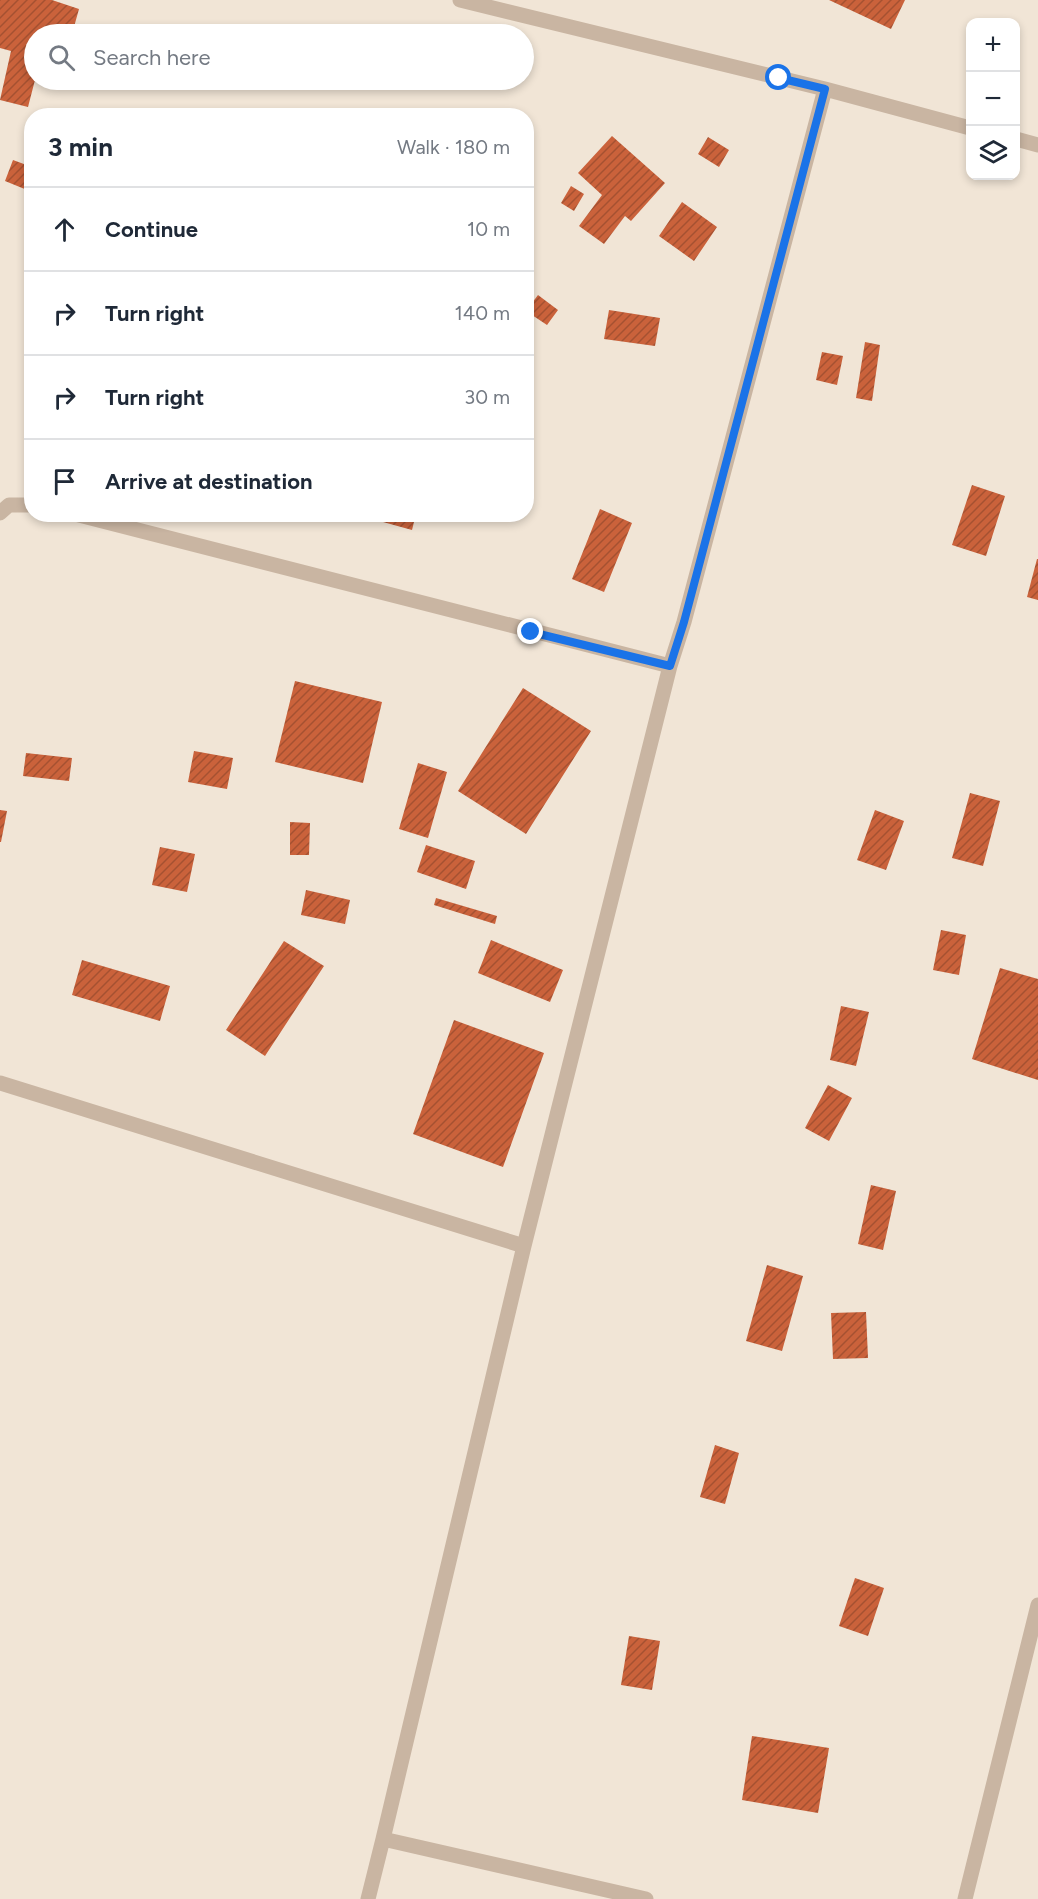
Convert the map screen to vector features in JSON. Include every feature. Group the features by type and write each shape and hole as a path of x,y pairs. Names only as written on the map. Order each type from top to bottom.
{"street":[{"path":"460,0 825,89 966,127"},
{"path":"368,1899 524,1246 670,666 687,610 825,89"},
{"path":"1020,140 1038,145"},
{"path":"0,513 9,505 24,505"},
{"path":"106,522 670,666"},
{"path":"0,1083 524,1246"},
{"path":"965,1899 1038,1605"},
{"path":"383,1839 646,1899"}],"building":[{"path":"0,0 52,0 79,9 75,24 24,24 24,90 32,90 28,107 0,100 11,51 0,48"},
{"path":"829,0 905,0 891,29"},
{"path":"612,136 665,183 631,221 625,216 604,244 579,226 602,195 578,173"},
{"path":"708,137 729,150 719,167 698,154"},
{"path":"13,160 24,164 24,189 5,181"},
{"path":"571,186 584,194 574,211 561,203"},
{"path":"682,202 717,227 694,261 659,236"},
{"path":"538,295 558,310 547,325 534,316 534,300"},
{"path":"609,310 660,318 655,346 604,339"},
{"path":"865,342 880,345 872,401 856,398"},
{"path":"822,352 843,356 837,385 816,380"},
{"path":"972,485 1005,496 986,556 952,545"},
{"path":"600,509 632,523 604,592 572,579"},
{"path":"383,522 414,522 412,530"},
{"path":"1038,559 1038,600 1027,597"},
{"path":"295,681 382,702 363,783 275,762"},
{"path":"523,688 591,731 526,834 458,791"},
{"path":"194,751 233,758 227,789 188,782"},
{"path":"26,753 72,758 69,781 23,776"},
{"path":"418,763 447,772 428,838 399,829"},
{"path":"970,793 1000,801 983,866 952,858"},
{"path":"0,810 7,811 1,842 0,842"},
{"path":"875,810 904,821 886,870 857,860"},
{"path":"290,822 310,823 309,855 290,855"},
{"path":"426,845 475,861 466,889 417,872"},
{"path":"160,847 195,854 187,892 152,885"},
{"path":"306,890 350,900 345,924 301,915"},
{"path":"436,898 497,916 495,924 434,905"},
{"path":"941,930 966,935 959,975 933,970"},
{"path":"491,940 563,970 550,1002 478,973"},
{"path":"284,941 324,966 265,1056 226,1030"},
{"path":"82,960 170,986 160,1021 72,995"},
{"path":"1000,968 1038,979 1038,1080 972,1059"},
{"path":"841,1006 869,1012 856,1066 830,1060"},
{"path":"454,1020 544,1053 503,1167 413,1134"},
{"path":"828,1085 852,1098 829,1141 805,1128"},
{"path":"871,1185 896,1191 883,1250 858,1244"},
{"path":"767,1265 803,1276 782,1351 746,1341"},
{"path":"866,1312 868,1358 833,1359 831,1313"},
{"path":"715,1445 739,1453 725,1504 700,1497"},
{"path":"855,1578 884,1588 868,1636 839,1626"},
{"path":"629,1636 660,1641 652,1690 621,1685"},
{"path":"752,1736 829,1748 818,1813 742,1800"}],"route":[{"path":"531,632 670,666 684,622 825,89 779,78"}]}
